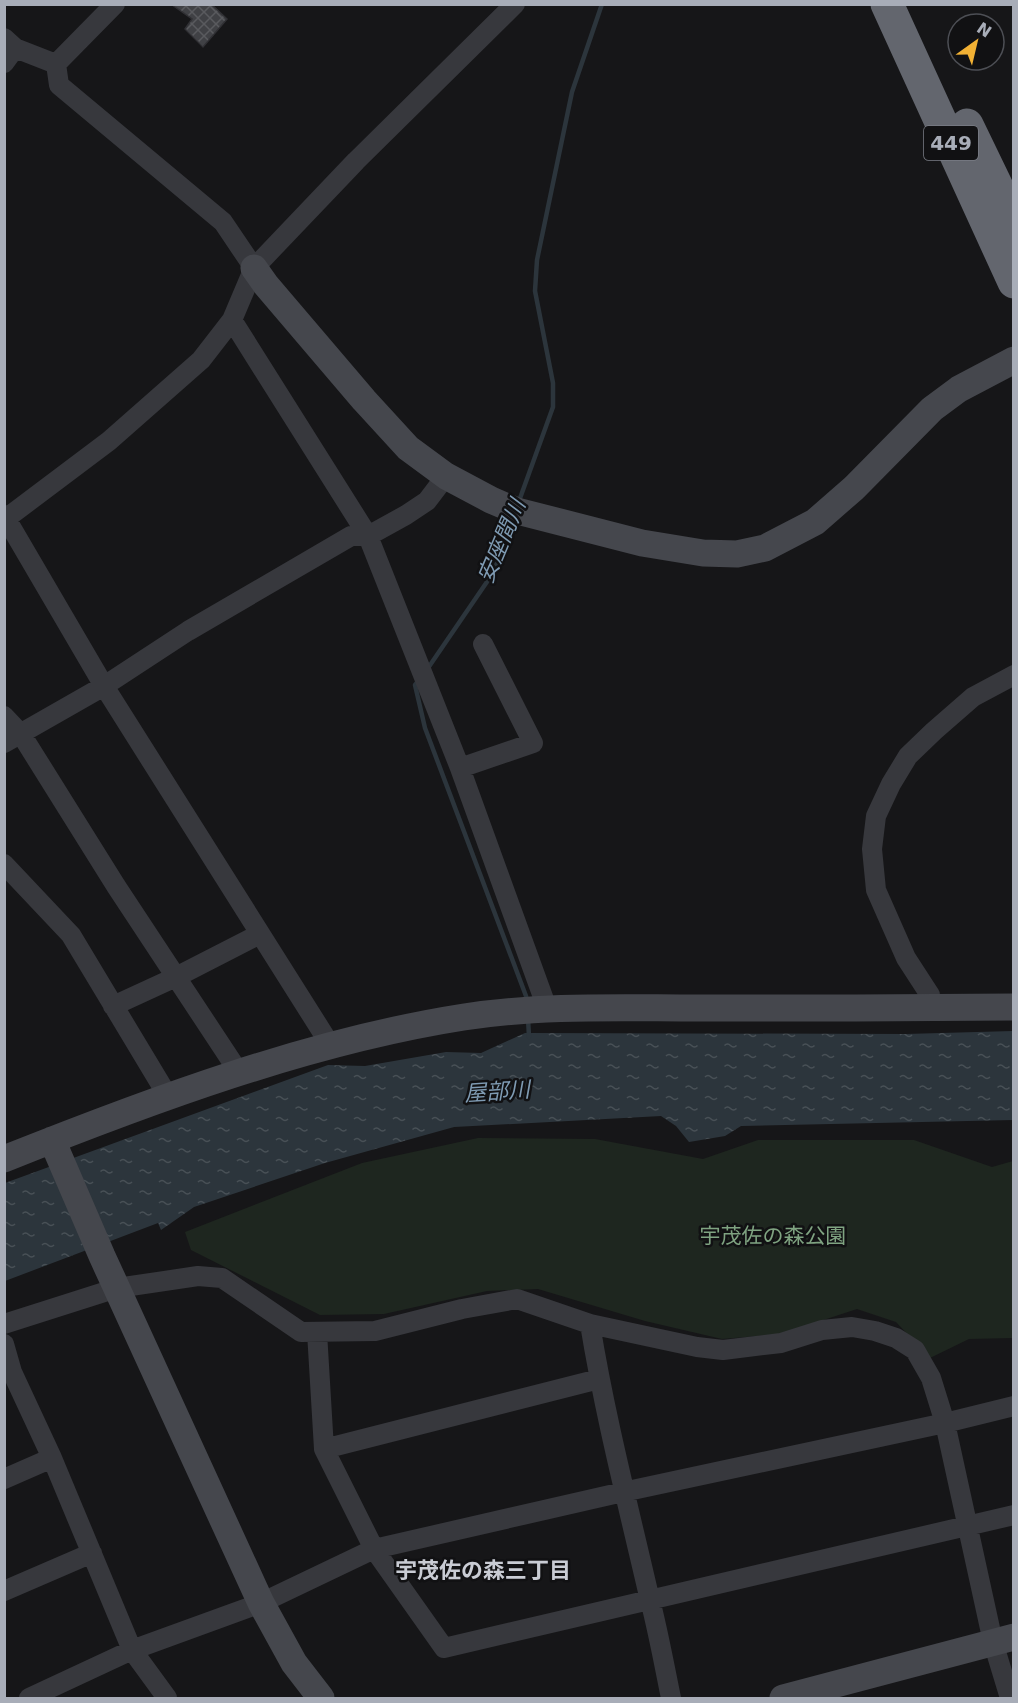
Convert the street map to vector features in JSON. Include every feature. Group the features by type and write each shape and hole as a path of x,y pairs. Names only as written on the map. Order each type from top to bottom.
{"highway":[{"name":"449","path":"887,4 1014,282"},
{"name":"449","path":"909,4 1014,222"}],"street":[{"path":"56,64 115,4"},
{"path":"331,1046 104,686 5,518 109,441 201,360 232,320 254,268 356,161 515,4"},
{"path":"8,50 56,64"},
{"path":"56,64 59,85 223,222 266,285 408,448 446,476 517,511 642,543 703,552 737,554 765,548 815,522 854,488 932,409 959,389 1014,360"},
{"path":"232,320 368,536 460,768 547,1008"},
{"path":"13,738 104,686 188,631 351,536 368,536 406,515 427,501 446,476"},
{"path":"460,768 533,743 483,644"},
{"path":"930,1008 930,995 906,958 876,890 872,849 876,816 891,784 908,756 973,697 1014,675"},
{"path":"4,716 13,738 116,886 240,1074"},
{"path":"4,864 71,935 169,1098"},
{"path":"113,1006 260,934"},
{"path":"4,1159 55,1148 169,1098 240,1074 331,1046 465,1017 547,1008 1014,1007"},
{"path":"55,1148 261,1603 294,1663 321,1698"},
{"path":"4,1324 117,1288 198,1276 222,1278 301,1332 375,1331 462,1309 517,1299 590,1324 698,1347 723,1350 781,1343 822,1330 852,1327 875,1330 896,1338 915,1350 931,1378 945,1423 967,1525 1003,1640 1010,1698"},
{"path":"590,1324 623,1492 650,1598 670,1698"},
{"path":"317,1332 324,1449 374,1549 444,1647 1014,1515"},
{"path":"4,1344 8,1374 52,1458 132,1650 167,1698"},
{"path":"324,1449 599,1379"},
{"path":"41,1696 132,1650 261,1603 374,1549 1014,1406"},
{"path":"4,1479 52,1458"},
{"path":"4,1591 92,1553"},
{"path":"783,1698 1003,1640"}],"green space":[{"name":"宇茂佐の森公園","path":"478,1138 595,1139 703,1159 758,1140 914,1140 992,1167 1013,1161 1013,1338 969,1339 930,1358 896,1322 857,1309 781,1334 722,1339 645,1321 538,1289 487,1291 384,1314 320,1315 191,1250 185,1232 362,1163"}],"water":[{"name":"屋部川","path":"1013,1031 1013,1120 741,1126 725,1136 689,1142 676,1126 661,1116 454,1127 325,1163 194,1207 161,1230 158,1223 5,1281 5,1183 328,1065 365,1066 446,1052 481,1053 525,1033 906,1034"}],"building":[{"path":"171,4 211,4 227,19 203,47 185,29 192,19"}],"waterway":[{"name":"安座間川","path":"519,501 553,407 553,383 535,291 537,260 572,92 602,4"},
{"name":"安座間川","path":"426,671 493,573 515,518"},
{"name":"安座間川","path":"419,680 415,685 425,728 527,1001"},
{"name":"安座間川","path":"528,1018 529,1037"}],"district":[{"name":"宇茂佐の森三丁目","path":"483,1570"}]}
